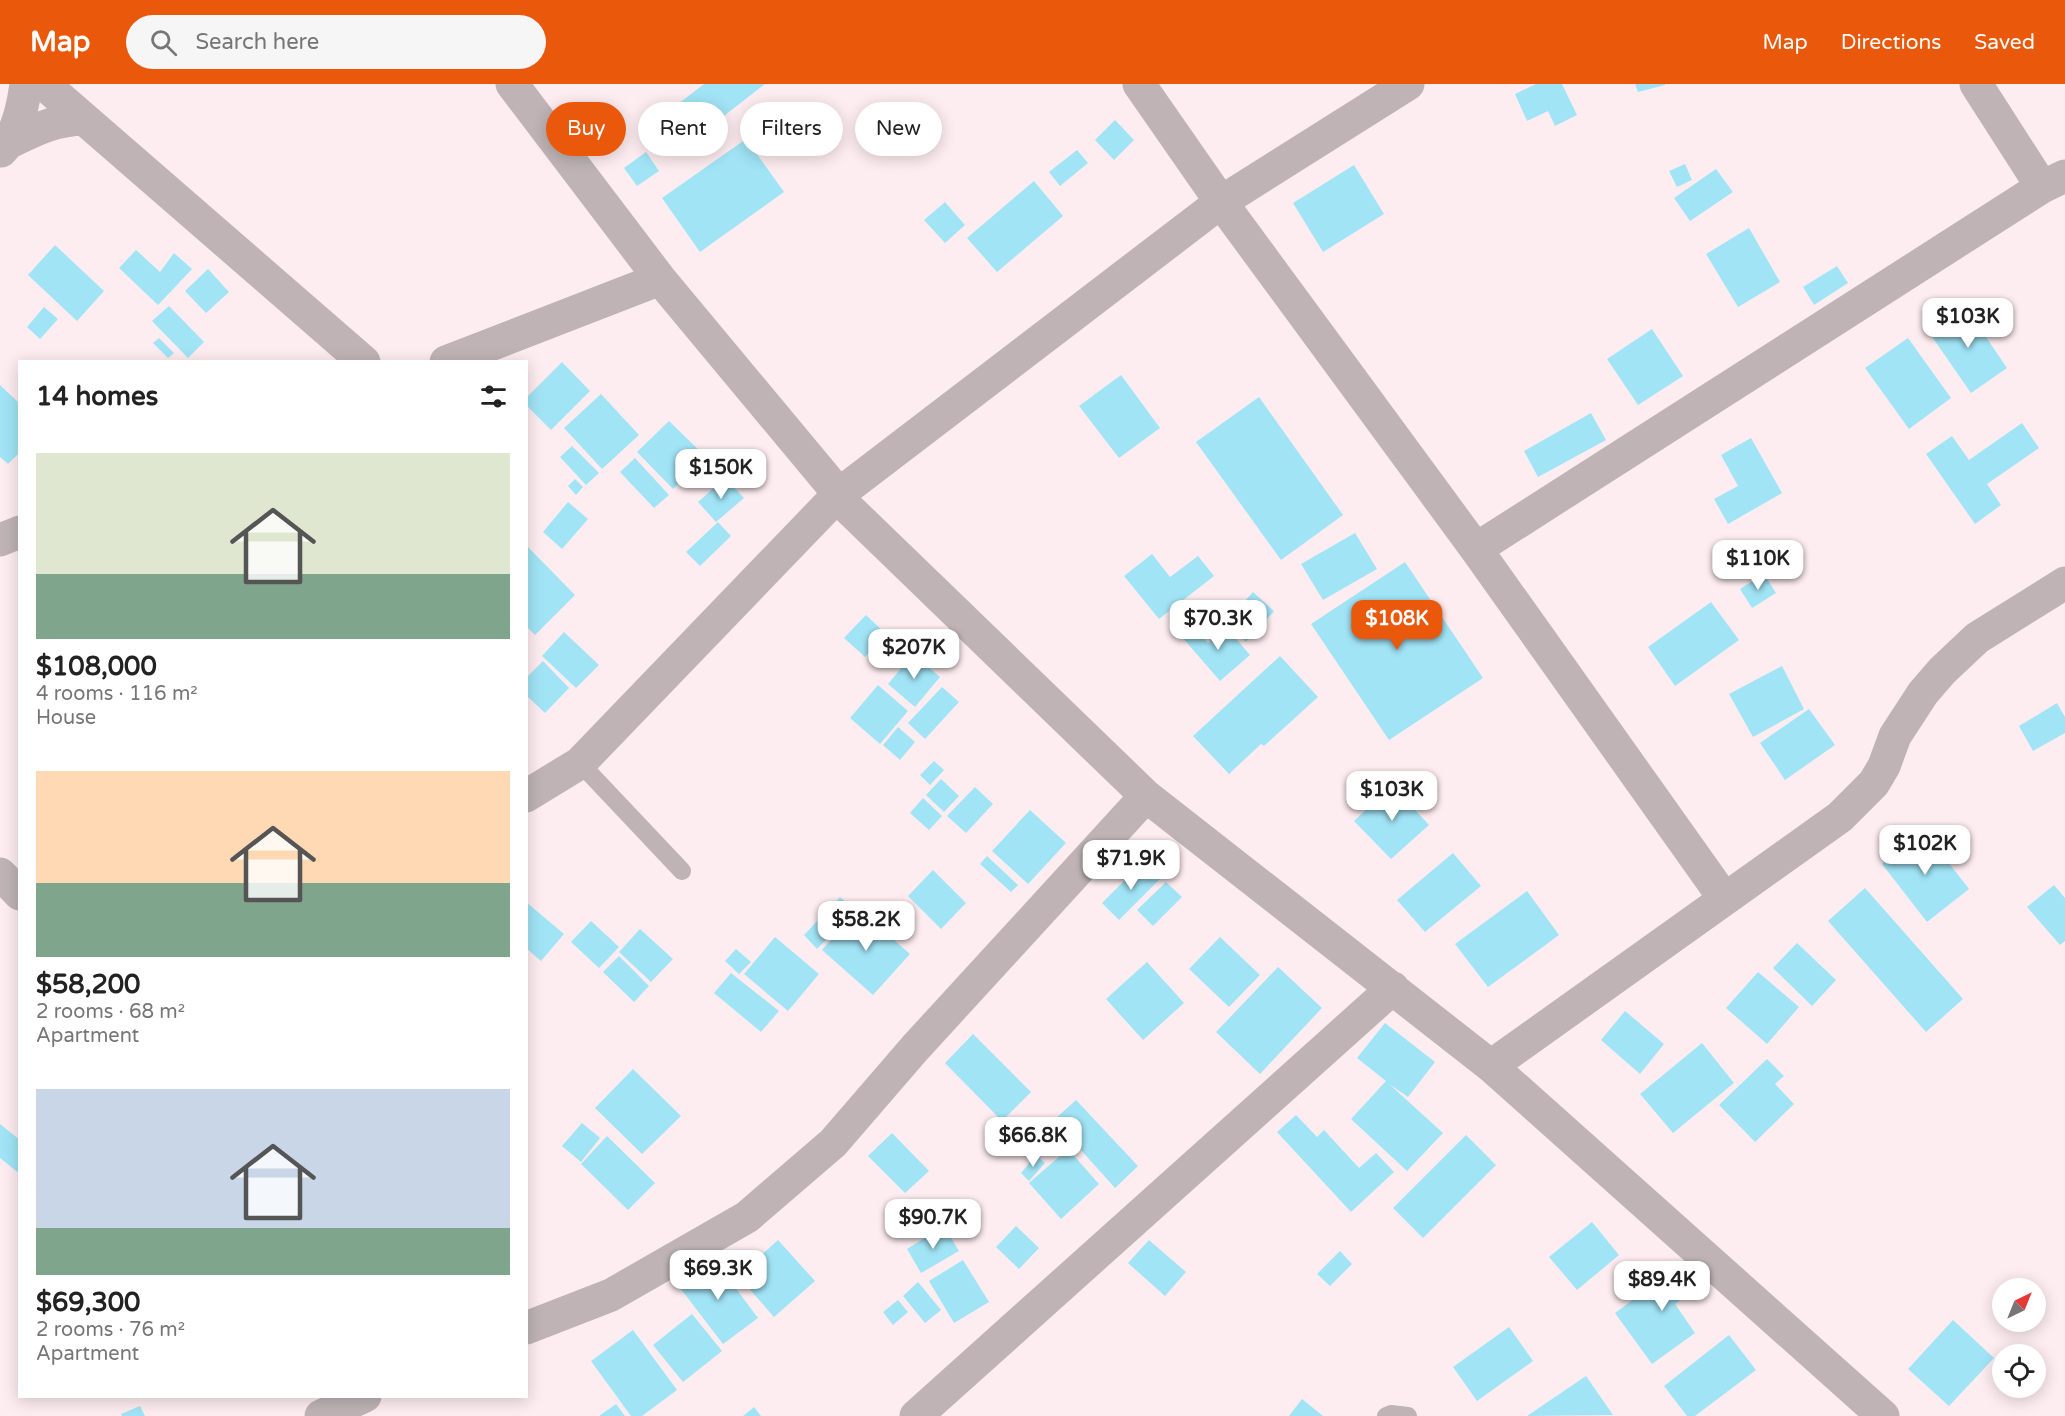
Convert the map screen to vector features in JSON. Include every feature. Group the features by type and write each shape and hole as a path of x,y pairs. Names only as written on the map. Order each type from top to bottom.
{"street":[{"path":"5,147 20,111 26,84"},
{"path":"44,84 362,360"},
{"path":"512,84 660,279 839,494 847,507 1146,796 1491,1066 1882,1416"},
{"path":"1139,84 1221,202 1476,549 1724,898"},
{"path":"528,793 580,763 839,494 1221,202 1408,84"},
{"path":"1476,549 2054,182 1976,84"},
{"path":"5,147 45,125 63,120 84,119"},
{"path":"451,360 660,279"},
{"path":"0,540 18,533"},
{"path":"1491,1066 1724,898 1840,818 1879,774 1895,736 1923,693 1942,671 1977,638 2065,583"},
{"path":"528,1327 611,1295 747,1217 816,1158 833,1143 915,1048 1146,796"},
{"path":"0,874 18,892"},
{"path":"916,1416 1393,988"}],"lane":[{"path":"580,763 682,871"},
{"path":"1386,1416 1391,1414 1408,1416"}],"building":[{"path":"704,84 765,84 728,113 728,102 681,102"},
{"path":"1536,84 1562,84 1577,115 1555,126 1548,111 1527,121 1515,94"},
{"path":"1635,84 1665,84 1665,85 1638,92"},
{"path":"1115,120 1134,140 1114,160 1095,140"},
{"path":"740,143 740,156 758,156 784,192 700,252 662,198 722,156 728,156 728,152"},
{"path":"1077,150 1088,163 1060,186 1049,172"},
{"path":"640,156 649,156 659,171 637,186 624,168"},
{"path":"1685,164 1692,180 1677,187 1669,171"},
{"path":"1354,165 1384,214 1323,252 1293,203"},
{"path":"1716,169 1733,192 1690,221 1674,198"},
{"path":"1034,181 1063,216 997,272 967,238"},
{"path":"945,202 965,225 945,243 924,220"},
{"path":"1749,228 1780,282 1738,307 1706,254"},
{"path":"55,245 104,291 77,321 28,275"},
{"path":"136,250 160,272 174,253 192,269 158,305 119,268"},
{"path":"1837,266 1848,283 1814,305 1803,287"},
{"path":"208,269 229,292 206,313 185,291"},
{"path":"169,306 204,342 188,358 152,321"},
{"path":"1965,306 2007,368 1971,393 1928,331"},
{"path":"44,307 58,319 40,339 27,327"},
{"path":"1652,329 1683,376 1638,405 1607,359"},
{"path":"159,338 174,353 168,358 153,343"},
{"path":"1908,338 1951,398 1909,429 1865,368"},
{"path":"562,362 590,391 551,430 528,407 528,396"},
{"path":"1121,375 1160,428 1119,458 1079,406"},
{"path":"0,385 18,402 18,454 8,464 0,457"},
{"path":"601,394 639,435 602,469 564,428"},
{"path":"1259,397 1343,515 1281,560 1196,442"},
{"path":"1591,413 1606,440 1538,477 1524,451"},
{"path":"669,421 706,457 673,489 637,452"},
{"path":"2022,423 2039,448 1987,484 2001,505 1975,524 1926,454 1952,436 1969,460"},
{"path":"1751,438 1782,493 1728,524 1714,499 1738,486 1721,455"},
{"path":"572,446 599,473 586,485 560,457"},
{"path":"635,458 669,495 654,508 620,472"},
{"path":"725,478 744,498 716,522 698,502"},
{"path":"575,479 583,487 576,495 568,486"},
{"path":"568,502 588,519 562,549 543,532"},
{"path":"718,522 731,536 700,566 686,552"},
{"path":"1355,533 1377,569 1323,600 1301,564"},
{"path":"528,547 575,595 535,635 528,628"},
{"path":"1152,554 1170,577 1198,556 1214,576 1159,619 1124,576"},
{"path":"1405,562 1483,678 1389,740 1311,624"},
{"path":"1764,574 1776,593 1752,608 1740,589"},
{"path":"1253,592 1274,611 1246,642 1225,623"},
{"path":"1711,602 1739,640 1675,686 1648,647"},
{"path":"866,615 886,634 865,657 844,638"},
{"path":"1194,627 1208,643 1226,627 1250,655 1220,681 1182,637"},
{"path":"564,632 599,665 576,688 542,656"},
{"path":"913,654 940,677 915,707 888,684"},
{"path":"1280,656 1318,697 1229,774 1193,736"},
{"path":"543,661 569,688 545,713 528,697 528,676"},
{"path":"1782,666 1804,709 1753,737 1729,694"},
{"path":"878,685 908,711 880,744 850,718"},
{"path":"942,687 959,702 925,739 908,723"},
{"path":"2057,703 2065,717 2065,733 2033,751 2019,726"},
{"path":"1809,709 1835,745 1785,780 1760,743"},
{"path":"898,727 915,742 900,760 883,745"},
{"path":"934,761 944,770 930,785 920,775"},
{"path":"941,779 959,796 944,812 926,795"},
{"path":"1392,785 1429,825 1391,859 1354,821"},
{"path":"975,787 993,804 966,833 947,816"},
{"path":"923,798 942,816 929,830 910,813"},
{"path":"1030,810 1066,843 1028,884 992,851"},
{"path":"1924,831 1969,889 1927,922 1882,864"},
{"path":"1453,853 1481,886 1425,932 1397,900"},
{"path":"987,856 1018,885 1011,892 980,864"},
{"path":"1144,861 1161,878 1119,920 1102,903"},
{"path":"933,870 966,903 941,929 908,896"},
{"path":"1166,882 1182,897 1153,926 1137,910"},
{"path":"2054,885 2065,898 2065,941 2060,945 2027,907"},
{"path":"1865,888 1963,999 1926,1032 1828,921"},
{"path":"1527,891 1559,935 1488,987 1455,944"},
{"path":"840,897 855,910 817,949 804,935"},
{"path":"528,904 564,934 541,961 528,950"},
{"path":"859,909 910,954 873,995 822,950"},
{"path":"591,921 619,947 599,968 571,942"},
{"path":"640,929 673,959 651,982 619,952"},
{"path":"775,937 819,974 788,1011 744,974"},
{"path":"1220,937 1260,975 1229,1007 1189,969"},
{"path":"1797,943 1836,980 1812,1006 1773,968"},
{"path":"736,949 751,962 739,974 725,961"},
{"path":"619,956 649,986 634,1002 603,972"},
{"path":"1147,962 1184,1003 1143,1040 1106,999"},
{"path":"1278,967 1322,1008 1260,1074 1216,1032"},
{"path":"1758,972 1799,1007 1767,1044 1726,1008"},
{"path":"731,973 779,1011 761,1032 714,993"},
{"path":"1625,1011 1664,1044 1640,1074 1601,1040"},
{"path":"1385,1023 1435,1062 1408,1097 1389,1084 1443,1133 1407,1171 1351,1119 1386,1081 1357,1058"},
{"path":"973,1034 1031,1092 1002,1121 945,1063"},
{"path":"1702,1043 1734,1083 1673,1133 1640,1094"},
{"path":"1767,1059 1784,1076 1775,1084 1794,1104 1755,1142 1719,1105"},
{"path":"633,1069 681,1116 642,1154 595,1108"},
{"path":"1076,1100 1138,1166 1115,1188 1054,1120"},
{"path":"1296,1115 1317,1137 1324,1130 1359,1168 1376,1153 1394,1172 1351,1212 1277,1132"},
{"path":"582,1123 600,1138 581,1162 562,1146"},
{"path":"0,1124 18,1138 18,1172 0,1158"},
{"path":"892,1133 929,1171 905,1193 868,1156"},
{"path":"1466,1135 1496,1165 1423,1238 1393,1208"},
{"path":"607,1136 655,1183 628,1210 581,1164"},
{"path":"1068,1149 1099,1184 1061,1219 1029,1183"},
{"path":"1036,1155 1045,1163 1029,1181 1021,1173"},
{"path":"1592,1222 1619,1255 1577,1290 1549,1257"},
{"path":"944,1226 959,1251 921,1273 907,1249"},
{"path":"1016,1226 1039,1248 1019,1269 996,1247"},
{"path":"778,1240 815,1281 774,1317 738,1276"},
{"path":"1149,1240 1186,1272 1165,1296 1128,1263"},
{"path":"1340,1251 1352,1264 1330,1286 1317,1274"},
{"path":"713,1258 758,1318 723,1344 677,1284"},
{"path":"1689,1258 1706,1281 1675,1304 1695,1333 1652,1364 1615,1313"},
{"path":"963,1260 989,1302 954,1323 929,1281"},
{"path":"918,1282 941,1310 925,1323 903,1296"},
{"path":"898,1300 908,1312 893,1325 883,1312"},
{"path":"692,1314 722,1351 683,1382 653,1345"},
{"path":"1953,1320 1992,1356 1992,1360 1949,1406 1908,1369"},
{"path":"1509,1327 1533,1361 1477,1401 1453,1367"},
{"path":"633,1330 677,1390 642,1416 631,1416 591,1361"},
{"path":"1729,1335 1756,1370 1695,1416 1687,1416 1664,1386"},
{"path":"1586,1376 1613,1415 1527,1416"},
{"path":"1302,1399 1323,1416 1289,1416"},
{"path":"616,1404 625,1416 599,1416"},
{"path":"140,1406 145,1416 122,1416 121,1414"},
{"path":"754,1407 761,1416 743,1416"}]}
